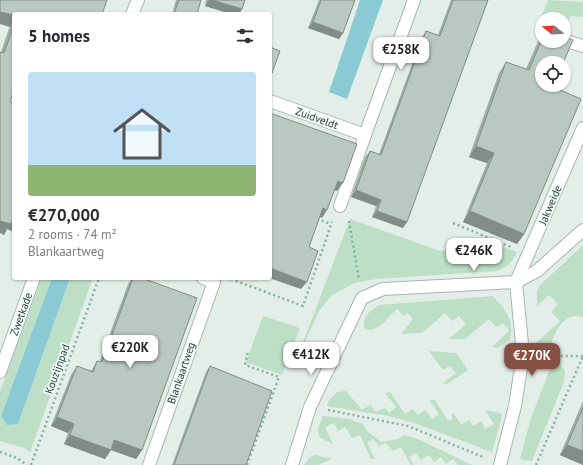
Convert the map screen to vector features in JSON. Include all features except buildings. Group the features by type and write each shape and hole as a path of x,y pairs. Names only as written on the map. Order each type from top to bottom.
{"street":[{"path":"133,12 138,0"},
{"path":"340,206 414,0"},
{"path":"571,43 583,46"},
{"name":"Zuidveldt","path":"272,102 365,135"},
{"name":"Jakweide","path":"516,282 583,128"},
{"path":"292,465 310,407 362,298 383,289 516,282 537,271 583,230"},
{"name":"Zwetkade","path":"0,372 33,280"},
{"name":"Blankaartweg","path":"149,465 208,280"},
{"path":"501,465 515,406 523,355 516,282"}],"path":[{"path":"234,280 303,306 336,210 340,206 348,217 362,298"},
{"path":"311,217 332,224"},
{"path":"453,222 528,255"},
{"name":"Kouzijnpad","path":"31,465 98,280"},
{"path":"247,465 279,377 246,365 248,352"},
{"path":"523,355 537,358 553,356 583,356 536,465"},
{"path":"310,407 408,426 501,465"},
{"path":"0,452 17,458 27,465"}],"green space":[{"path":"548,0 583,2 583,17 571,16 571,12 543,12"},
{"path":"350,219 440,251 480,244 482,239 517,252 509,264 496,271 376,279 354,283 331,296 319,311 294,366"},
{"path":"583,245 583,317 575,316 564,321 556,332 548,351 537,352 537,342 560,321 551,312 558,304 549,295 537,306 537,291 540,285"},
{"path":"41,280 51,280 1,416 7,425 18,424 69,280 92,280 30,452 24,448 0,441 0,392"},
{"path":"493,296 508,315 511,326 510,339 498,348 492,347 509,331 503,323 496,327 489,319 465,339 449,339 466,324 459,316 452,321 445,313 422,333 401,334 413,319 407,313 404,316 397,309 377,328 368,330 364,328 366,317 379,305"},
{"path":"263,316 300,328 282,375 246,362"},
{"path":"429,351 456,353 468,370 447,384 443,383 456,373 450,366 443,370"},
{"path":"552,363 560,364 565,371 564,382 532,461 520,459 530,421"},
{"path":"346,391 362,410 370,405 376,412 385,408 389,413 396,407 385,393 390,392 405,414 413,409 418,415 425,410 432,419 439,414 429,400 435,400 448,421 453,419 451,415 454,413 461,425 469,420 473,426 481,421 485,429 494,424 485,410 500,413 502,416 492,452 414,423 389,416 327,406 329,400 337,392"},
{"path":"323,416 349,419 363,424 367,431 381,442 397,439 404,435 418,439 472,465 458,465 453,459 446,464 441,457 434,462 429,455 421,460 416,453 409,457 414,465 411,465 401,447 393,451 386,443 379,446 373,439 367,442 375,459 371,459 360,435 352,438 345,427 338,431 334,423 325,427 333,444 319,437 318,428"},
{"path":"315,455 332,459 318,465 304,465 309,458"}],"water":[{"path":"360,0 383,0 347,99 329,92"},
{"path":"51,280 69,280 18,424 7,425 1,416"}]}
